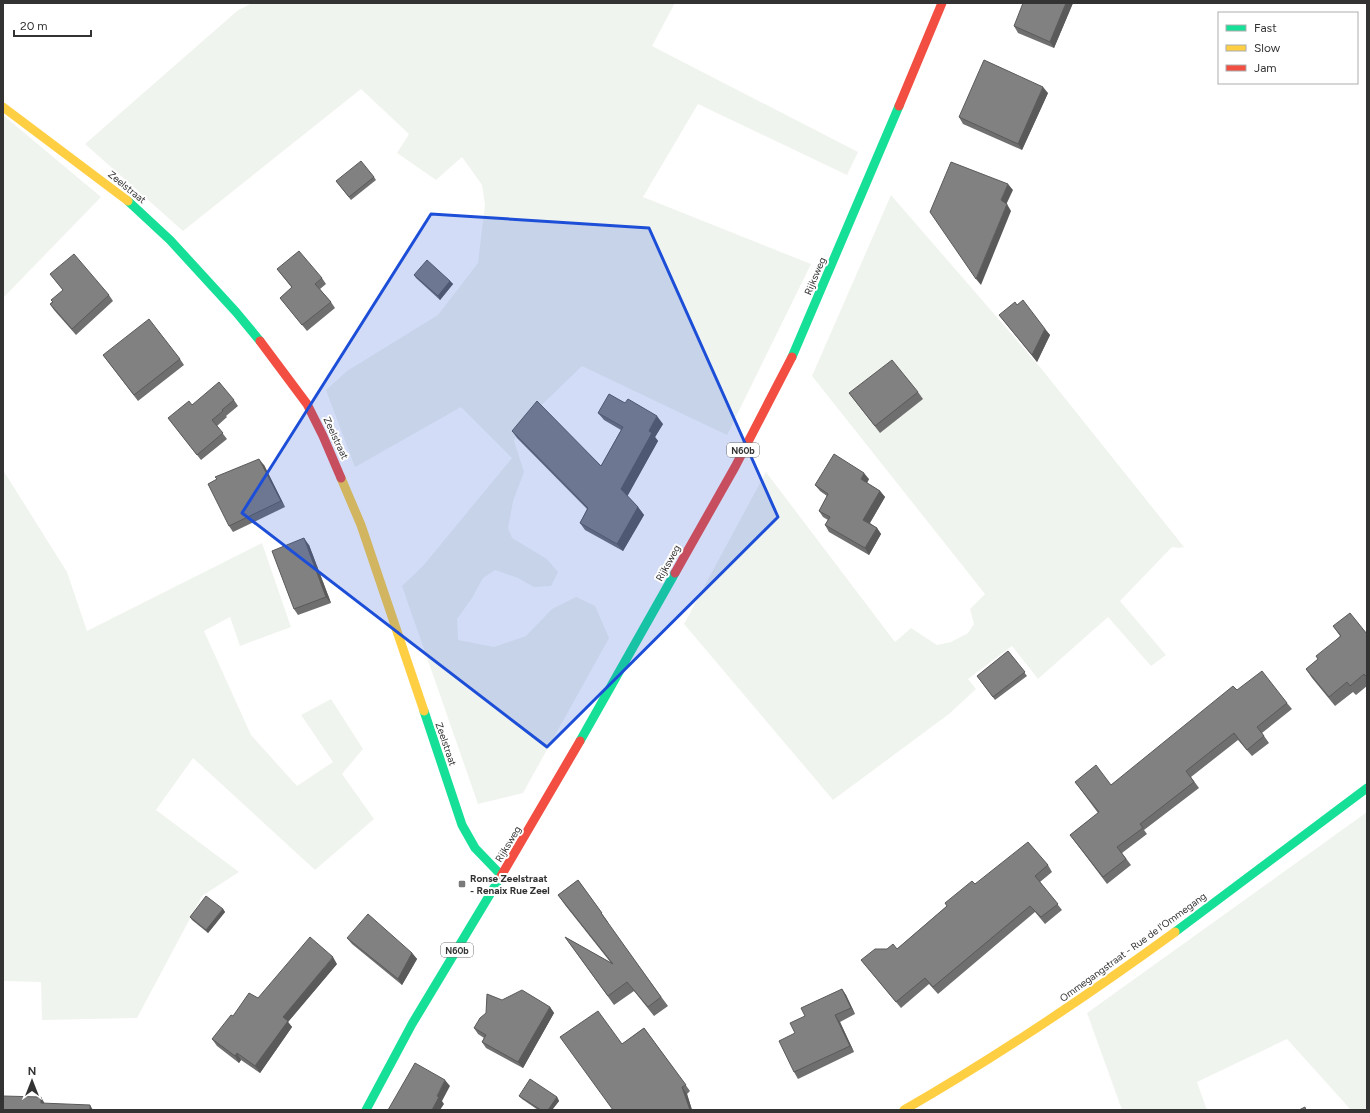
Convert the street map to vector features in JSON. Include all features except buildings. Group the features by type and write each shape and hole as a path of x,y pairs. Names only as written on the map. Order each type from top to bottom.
{"main road":[{"name":"Rijksweg","path":"366,1110 412,1024 502,876 567,765 731,474 795,352 942,3"},
{"name":"Zeelstraat","path":"3,107 133,205 170,240 236,312 270,353 306,404 323,436 361,525 462,825 475,848 502,876"},
{"name":"Ommegangstraat - Rue de l'Ommegang","path":"904,1110 1001,1053 1080,1000 1161,942 1367,788"}],"highlighted area":[{"path":"431,214 649,228 778,517 547,747 242,513"}],"shaded area":[{"path":"252,3 675,3 652,46 858,152 847,175 698,104 643,197 811,264 727,435 582,366 519,427 514,441 524,472 513,501 508,528 512,538 547,559 558,572 551,586 534,587 518,578 495,570 483,578 472,598 457,619 458,640 494,647 526,636 552,609 576,597 595,606 609,638 523,793 478,804 402,586 423,566 512,458 461,407 355,467 326,390 347,371 438,315 478,263 485,205 482,185 462,157 436,180 397,153 409,134 361,89 183,231 85,144 237,11"},
{"path":"3,115 101,197 3,298"},
{"path":"891,195 1040,367 1184,547 1172,547 1120,601 1166,655 1151,666 1108,617 1038,679 1012,646 968,679 976,689 949,714 833,800 684,624 766,472 895,642 911,628 937,645 951,642 968,633 974,624 970,609 985,594 812,376"},
{"path":"3,470 67,572 87,631 262,543 291,627 240,646 230,617 204,631 251,735 297,786 333,762 301,715 331,699 363,749 342,774 374,819 315,870 193,758 156,810 239,872 202,896 137,1018 42,1020 41,982 3,981"},
{"path":"1367,812 1367,1110 1351,1110 1287,1039 1197,1082 1207,1110 1122,1110 1087,1013"}],"traffic: fast":[{"path":"792,357 899,106"},
{"path":"128,201 170,240 236,312 260,341"},
{"path":"580,741 675,573"},
{"path":"424,711 462,825 475,848 502,876"},
{"path":"1175,932 1367,788"},
{"path":"366,1110 412,1024 501,876"}],"traffic: slow":[{"path":"3,107 128,201"},
{"path":"341,478 361,525 424,711"},
{"path":"904,1110 1042,1025 1175,932"}],"traffic: jam":[{"path":"899,106 942,3"},
{"path":"260,341 307,404 341,478"},
{"path":"675,573 735,467 792,357"},
{"path":"501,876 580,741"}],"place":[{"name":"Ronse Zeelstraat - Renaix Rue Zeel","path":"462,884"}]}
